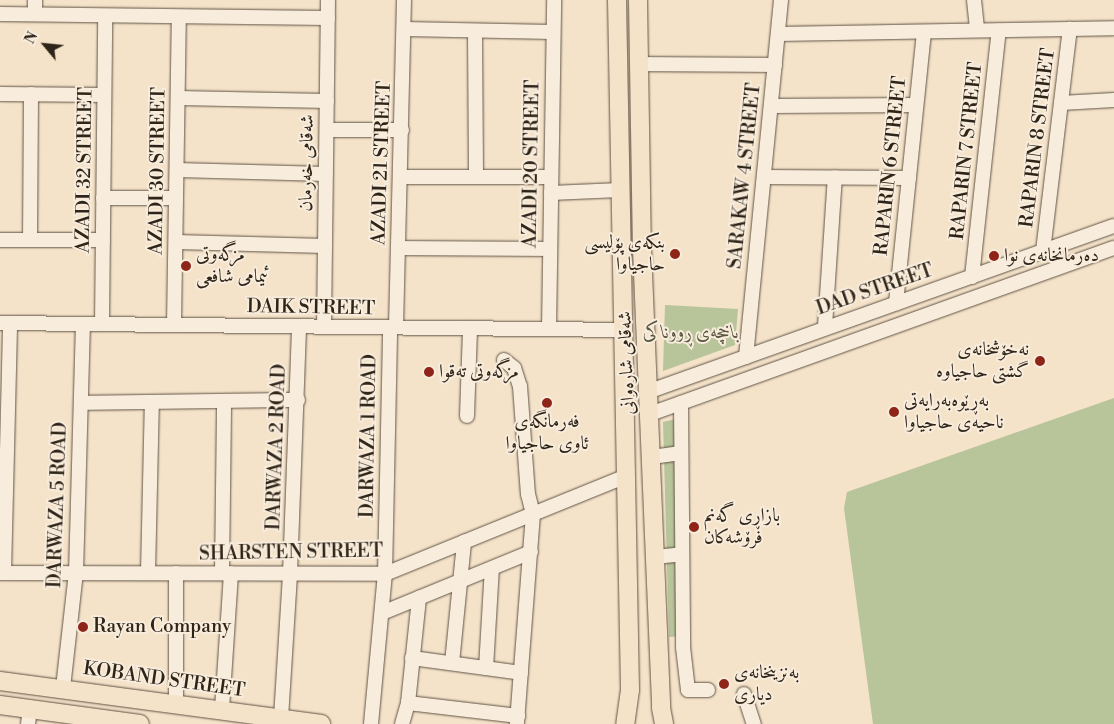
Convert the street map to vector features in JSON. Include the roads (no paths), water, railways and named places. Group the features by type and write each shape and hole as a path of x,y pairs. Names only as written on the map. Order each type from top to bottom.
{"main road":[{"name":"شەقامی شارەوانی","path":"617,0 624,477 630,690 625,724"},
{"name":"شەقامی شارەوانی","path":"638,0 642,249 664,724"},
{"path":"622,249 632,243 642,249"},
{"name":"KOBAND STREET","path":"0,681 176,702 321,724"},
{"path":"0,705 29,717 140,724"}],"street":[{"name":"شەقامی خەرمان","path":"324,327 328,0"},
{"name":"AZADI 21 STREET","path":"393,327 399,248 404,0"},
{"name":"AZADI 20 STREET","path":"549,329 554,0"},
{"name":"SARAKAW 4 STREET","path":"746,357 781,0"},
{"path":"974,0 978,30"},
{"path":"0,14 35,7 105,16 328,18"},
{"name":"AZADI 32 STREET","path":"102,324 105,16"},
{"name":"AZADI 30 STREET","path":"174,325 179,17"},
{"path":"778,34 1114,28"},
{"path":"404,29 475,32 553,32"},
{"name":"RAPARIN 8 STREET","path":"1043,252 1070,29"},
{"name":"RAPARIN 7 STREET","path":"972,277 999,30"},
{"path":"475,32 476,177"},
{"name":"RAPARIN 6 STREET","path":"896,303 924,32"},
{"path":"640,64 775,65"},
{"path":"0,94 104,95"},
{"path":"30,240 31,94"},
{"path":"178,98 327,101"},
{"path":"1061,103 1114,100"},
{"path":"771,106 916,105"},
{"path":"327,130 402,130"},
{"path":"177,170 326,174"},
{"path":"401,177 551,177"},
{"path":"764,177 909,178"},
{"path":"825,326 835,177"},
{"path":"551,193 620,190"},
{"path":"103,198 176,198"},
{"name":"DAD STREET","path":"650,391 746,357 825,326 972,277 1114,226"},
{"path":"0,240 103,240"},
{"path":"176,242 325,246"},
{"path":"399,248 550,249"},
{"path":"650,414 1114,248"},
{"path":"938,288 946,308"},
{"path":"2,573 5,323"},
{"name":"DAIK STREET","path":"5,323 622,330"},
{"name":"DARWAZA 5 ROAD","path":"64,688 76,573 83,324"},
{"name":"DARWAZA 2 ROAD","path":"281,718 298,400 299,326"},
{"name":"DARWAZA 1 ROAD","path":"372,724 385,574 393,327"},
{"path":"467,416 470,328"},
{"path":"408,703 518,720 533,514 528,494 520,386 514,368 504,360"},
{"path":"81,402 298,400"},
{"path":"222,709 226,574 224,401"},
{"path":"148,573 152,402"},
{"path":"681,403 683,647 688,690 708,690"},
{"path":"652,457 681,453"},
{"name":"SHARSTEN STREET","path":"2,573 385,574 624,477"},
{"path":"452,663 464,542"},
{"path":"382,613 530,552"},
{"path":"655,556 682,554"},
{"path":"486,668 492,568"},
{"path":"176,573 176,702"},
{"path":"402,724 408,703 419,598"},
{"path":"412,658 521,673"},
{"path":"744,694 754,724"}],"place":[{"name":"بنکەی پۆلیسی حاجیاوا","path":"675,254"},
{"name":"دەرمانخانەی نوا","path":"994,256"},
{"name":"مزگەوتی ئیمامی شافعی","path":"186,266"},
{"name":"نەخۆشخانەی گشتی حاجیاوە","path":"1040,361"},
{"name":"مزگەوتی تەقوا","path":"429,372"},
{"name":"فەرمانگەی ئاوی حاجیاوا","path":"547,403"},
{"name":"بەڕێوەبەرایەتی ناحیەی حاجیاوا","path":"894,412"},
{"name":"بازاڕی گەنم فرۆشەکان","path":"694,527"},
{"name":"Rayan Company","path":"83,627"},
{"name":"بەنزینخانەی دیاری","path":"724,684"}],"park label":[{"name":"باخچەی ڕووناکی","path":"691,333"}]}
